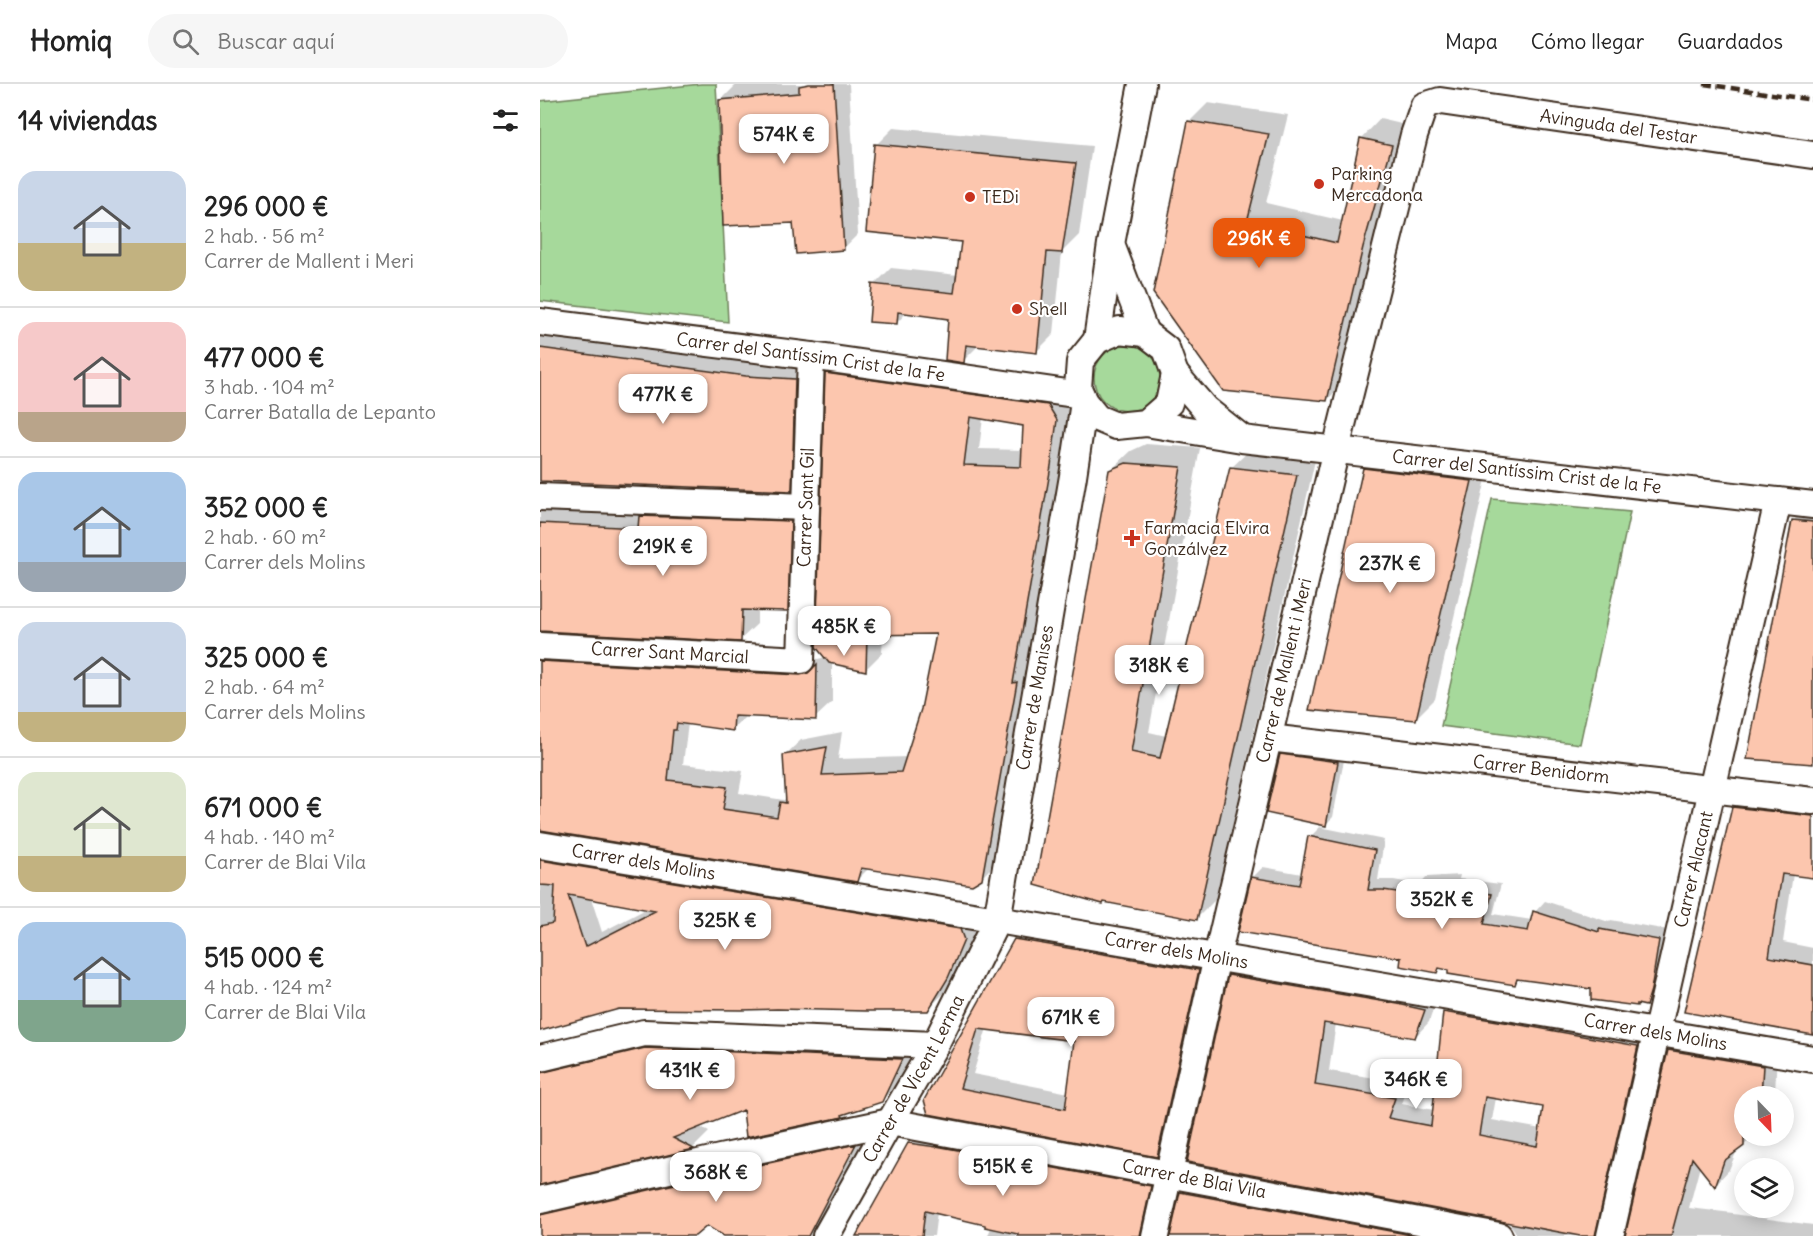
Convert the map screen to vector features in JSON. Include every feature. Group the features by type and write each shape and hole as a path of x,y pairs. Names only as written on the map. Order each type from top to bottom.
{"street":[{"path":"1142,84 1111,244 1096,340 1080,361 1078,388 1082,399 1097,418 1116,426 1146,423 1168,403 1175,374"},
{"name":"Avinguda del Testar","path":"1424,106 1440,101 1813,155"},
{"name":"Carrer de Mallent i Meri","path":"1155,1236 1217,957 1336,449 1415,129 1424,106"},
{"path":"1111,244 1145,333 1166,350 1175,374 1205,409 1242,438"},
{"name":"Carrer del Santíssim Crist de la Fe","path":"540,322 811,356 1082,399"},
{"path":"1096,340 1120,330 1145,333"},
{"name":"Carrer Sant Gil","path":"801,660 811,356"},
{"name":"Carrer de Manises","path":"997,920 1073,476 1082,399"},
{"name":"Carrer del Santíssim Crist de la Fe","path":"1146,423 1242,438 1813,505"},
{"name":"Carrer de Manises","path":"1073,476 1092,448 1116,426"},
{"path":"540,497 806,507"},
{"name":"Carrer Alacant","path":"1610,1236 1778,501"},
{"name":"Carrer Sant Marcial","path":"540,646 801,660"},
{"name":"Carrer Benidorm","path":"1269,738 1813,801"},
{"name":"Carrer dels Molins","path":"540,844 1813,1059"},
{"name":"Carrer de Vicent Lerma","path":"826,1236 936,1045 997,920"},
{"path":"540,1058 645,1033 936,1045"},
{"path":"540,1200 720,1158 890,1122"},
{"name":"Carrer de Blai Vila","path":"890,1122 1498,1236"}],"green space":[{"path":"716,84 728,322 540,301 540,101"},
{"path":"1127,345 1139,348 1150,355 1157,366 1160,378 1157,390 1150,401 1139,408 1127,411 1115,408 1104,401 1097,390 1094,378 1097,366 1104,355 1115,348"},
{"path":"1492,499 1630,512 1580,744 1441,726"}],"building":[{"path":"834,84 844,250 796,254 793,223 723,226 719,100 799,93 799,86"},
{"path":"1188,121 1269,134 1247,222 1337,243 1360,138 1392,145 1363,247 1327,401 1223,391 1153,293"},
{"name":"TEDi","path":"874,144 1076,163 1062,253 1047,252 1037,353 966,345 964,363 945,360 948,319 898,312 897,324 869,322 872,284 954,293 961,242 866,232"},
{"path":"540,348 746,376 795,379 792,491 540,481"},
{"path":"825,373 1048,405 1057,420 1051,466 1013,683 1017,682 982,879 972,885 861,868 857,882 540,830 540,661 800,675 808,673 817,664 816,720 734,716 733,731 677,723 676,730 673,730 668,780 727,787 723,809 777,817 780,802 786,803 783,755 827,747 822,775 901,772 921,709 936,634 867,635 866,671 829,663 816,647","holes":["970,417 1023,426 1021,467 964,465"]},
{"path":"1126,463 1181,467 1131,752 1160,758 1230,467 1297,475 1197,920 1104,902 1103,904 1035,885 1109,470"},
{"path":"1363,468 1472,481 1416,720 1309,710"},
{"path":"639,516 791,521 788,611 742,610 741,642 540,631 540,523 638,528"},
{"path":"1792,520 1813,522 1813,764 1747,759"},
{"path":"1280,754 1338,762 1326,826 1266,813"},
{"path":"1732,807 1813,816 1813,878 1782,874 1769,957 1813,965 1813,1035 1684,1012"},
{"path":"1308,836 1375,850 1368,890 1411,894 1416,887 1451,885 1450,889 1492,894 1484,924 1528,931 1533,911 1599,932 1599,929 1659,940 1651,990 1646,1006 1591,1000 1591,989 1517,979 1515,985 1448,974 1448,970 1439,968 1437,973 1400,966 1401,958 1238,932 1251,877 1299,885"},
{"path":"540,860 960,929 964,940 948,978 928,1011 619,1009 540,1031 540,926 553,923 555,886 540,885","holes":["568,895 655,911 585,947"]},
{"path":"1014,939 1199,970 1157,1157 928,1114 924,1100","holes":["978,1029 1074,1041 1065,1109 960,1088"]},
{"path":"1228,975 1425,1010 1415,1038 1324,1023 1315,1085 1395,1098 1388,1118 1431,1126 1443,1012 1638,1046 1595,1236 1580,1236 1187,1162","holes":["1485,1097 1543,1107 1537,1146 1479,1135"]},
{"path":"645,1048 902,1059 882,1102 842,1115 843,1117 746,1137 743,1110 673,1138 694,1149 540,1185 540,1073"},
{"path":"1668,1050 1763,1066 1762,1086 1734,1086 1734,1146 1744,1146 1724,1161 1715,1187 1692,1158 1671,1236 1625,1236"},
{"path":"908,1143 936,1146 1151,1186 1140,1236 1018,1236 1018,1234 985,1227 985,1225 925,1211 922,1236 856,1236"},
{"path":"856,1144 808,1236 723,1236 707,1226 695,1236 540,1236 540,1215"},
{"path":"1180,1192 1417,1236 1170,1236"}],"railway":[{"path":"1704,84 1813,100"}],"place":[{"name":"Parking Mercadona","path":"1319,184"},
{"name":"TEDi","path":"970,197"},
{"name":"Shell","path":"1017,309"},
{"name":"Farmacia Elvira Gonzálvez","path":"1132,538"}]}
